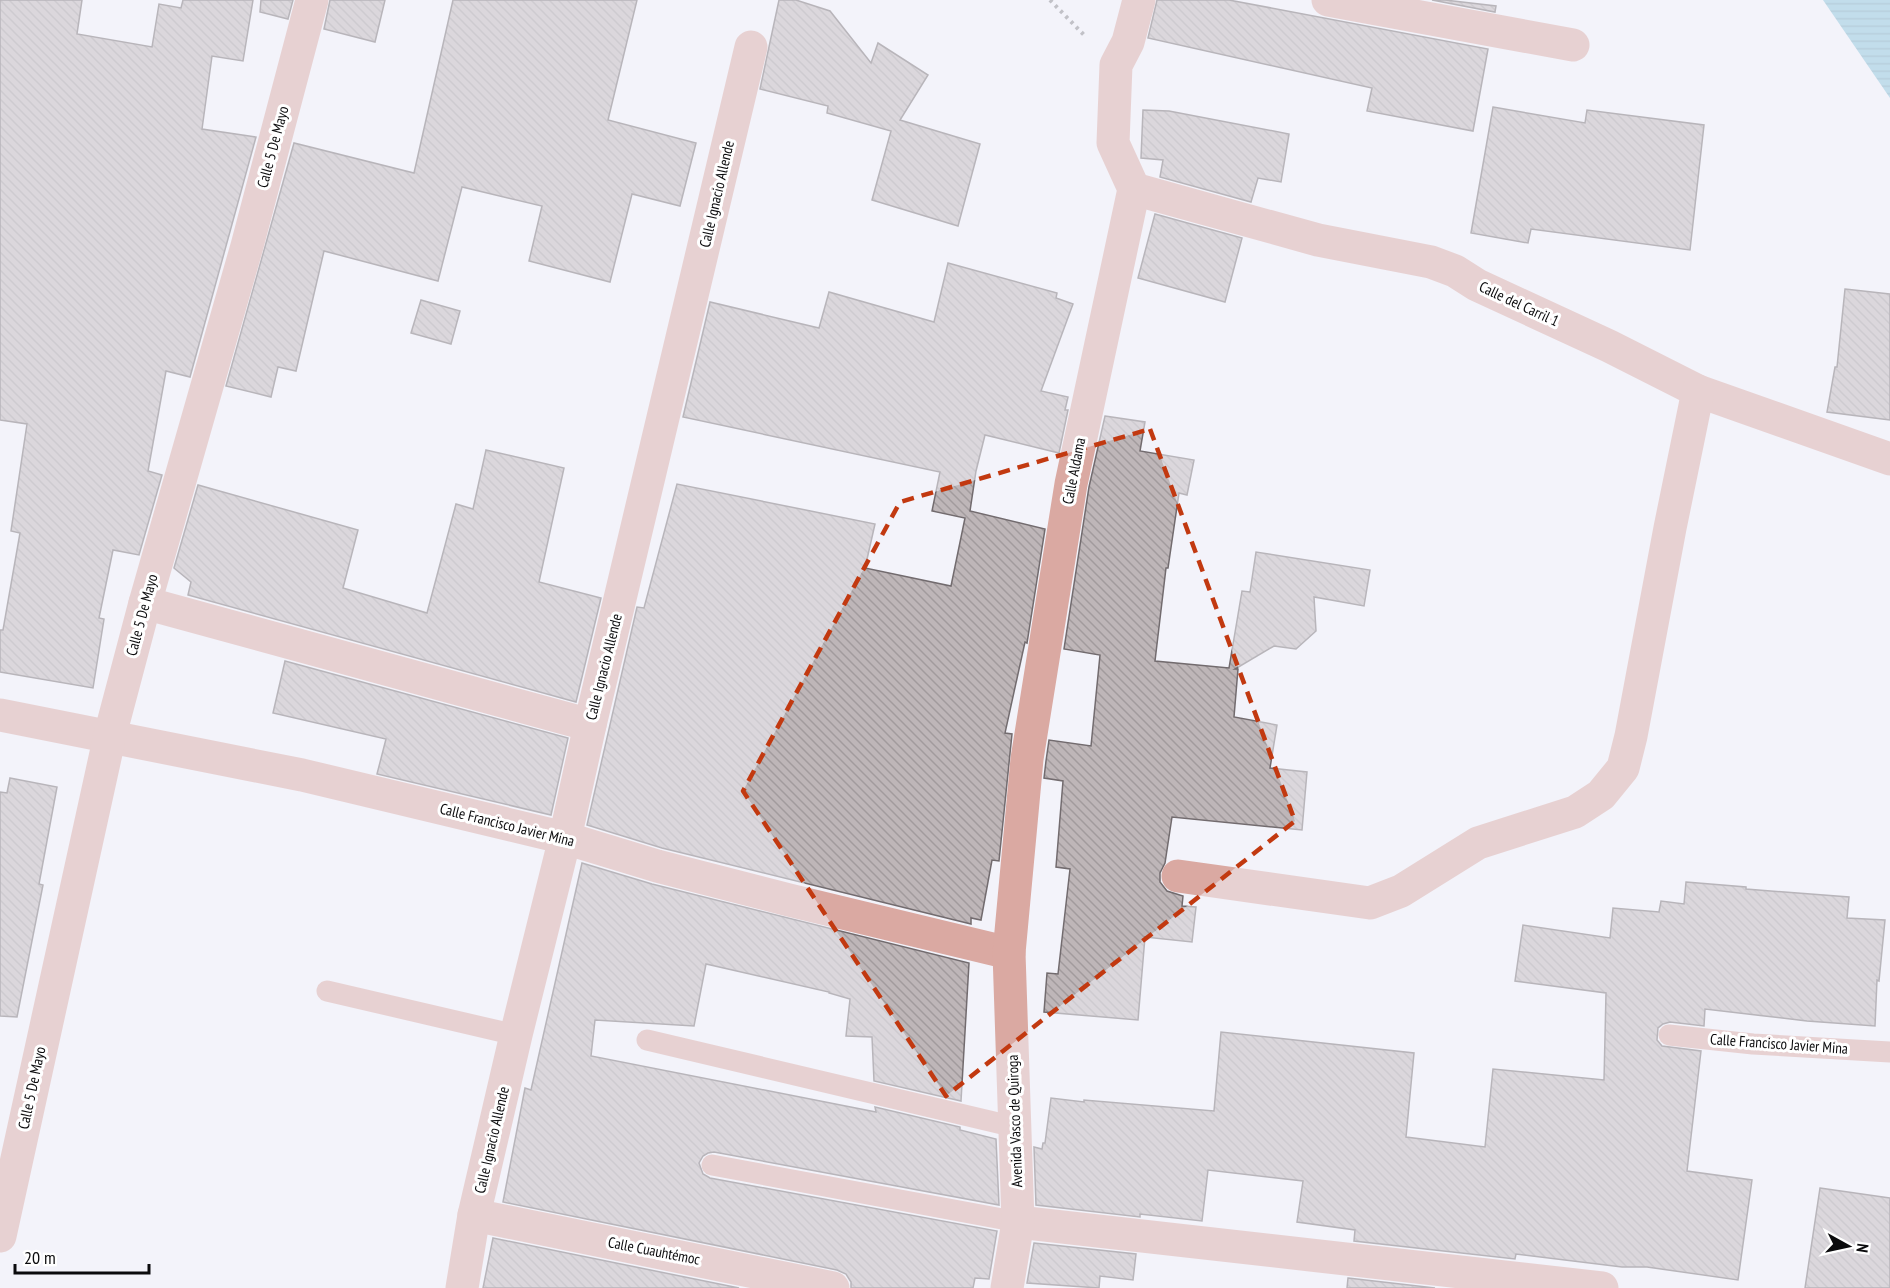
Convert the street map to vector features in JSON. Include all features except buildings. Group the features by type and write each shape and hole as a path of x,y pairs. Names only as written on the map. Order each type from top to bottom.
{"street":[{"name":"Calle 5 De Mayo","path":"0,1236 110,735 145,603 247,246 312,0"},
{"path":"1134,189 1113,143 1116,65 1128,42 1139,0"},
{"path":"1328,0 1573,45"},
{"name":"Calle Ignacio Allende","path":"462,1288 474,1215 516,1035 565,838 752,47"},
{"name":"Calle del Carril 1","path":"1134,189 1318,240 1439,265 1609,346 1698,392 1890,459"},
{"name":"Calle Aldama","path":"1009,953 1027,759 1071,484 1134,189"},
{"path":"1178,876 1371,903 1401,891 1478,843 1575,812 1601,795 1623,768 1631,736 1698,392"},
{"path":"145,603 590,725"},
{"name":"Calle Francisco Javier Mina","path":"0,715 110,735 302,775 565,838 657,866 1009,953"},
{"name":"Avenida Vasco de Quiroga","path":"1007,1288 1018,1222 1009,953"},
{"name":"Calle Cuauhtémoc","path":"474,1215 833,1288"},
{"path":"1018,1222 1602,1288"}],"lane":[{"path":"327,991 516,1035"},
{"name":"Calle Francisco Javier Mina","path":"1669,1035 1753,1044 1890,1052"},
{"path":"647,1040 1015,1127"},
{"path":"712,1165 1018,1222"}],"path":[{"path":"1050,0 1116,65"}],"highlighted area":[{"path":"1150,429 1295,821 946,1096 743,791 900,502"}],"water":[{"path":"1823,0 1890,0 1890,98"}]}
